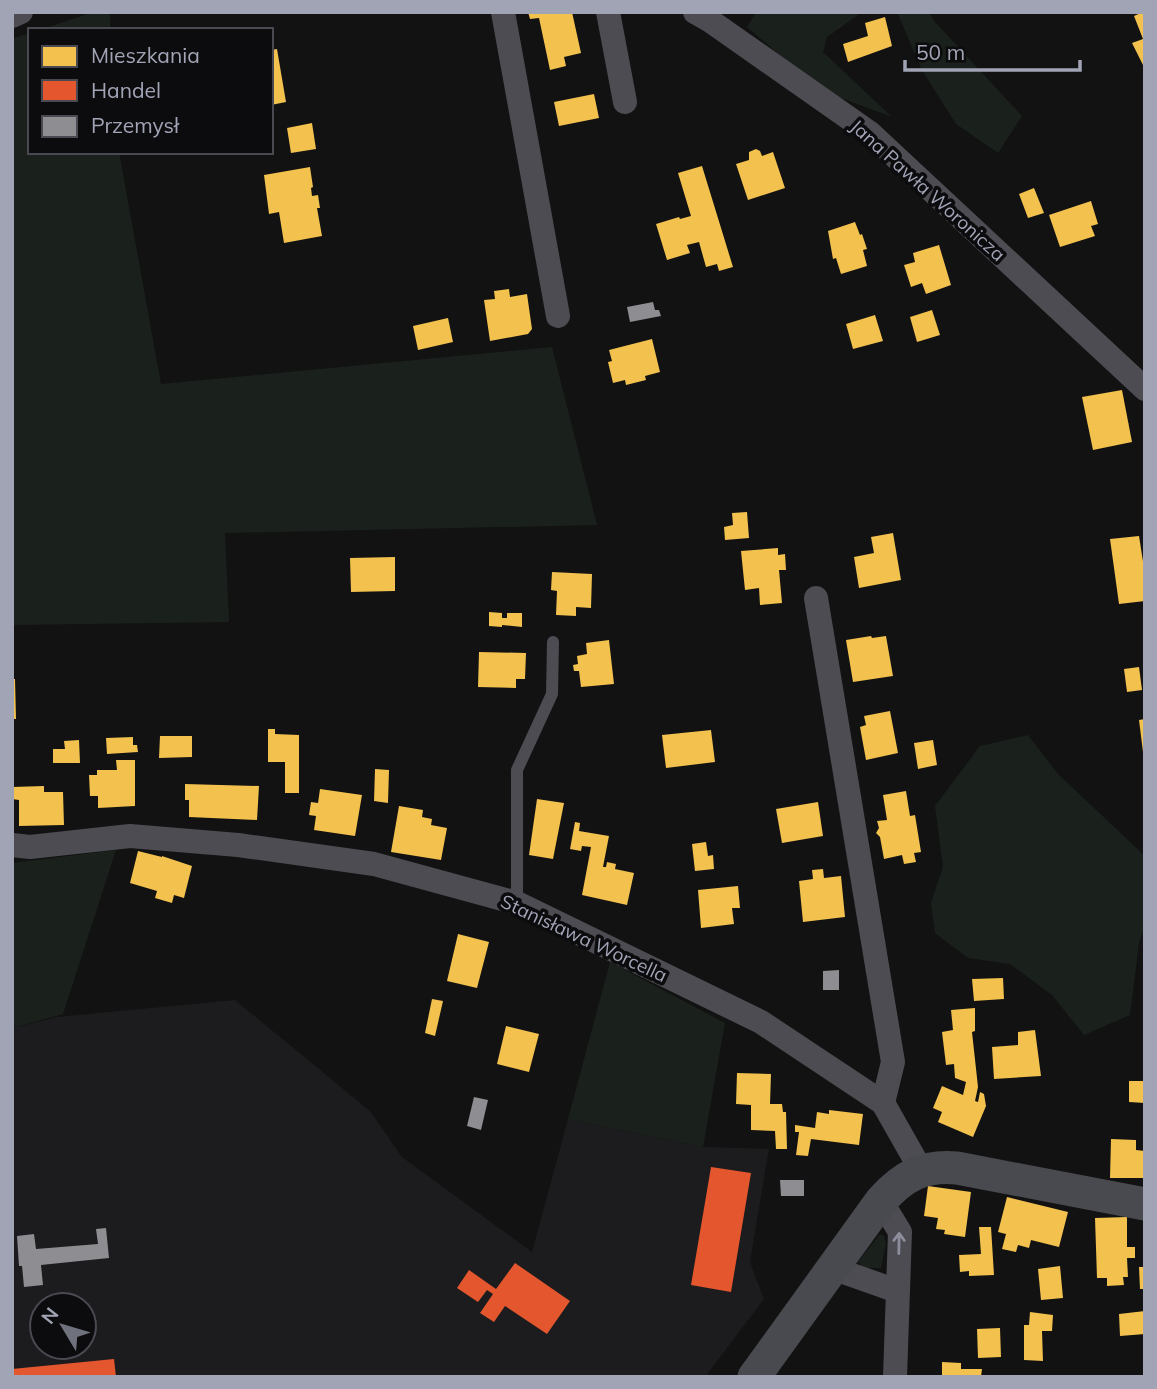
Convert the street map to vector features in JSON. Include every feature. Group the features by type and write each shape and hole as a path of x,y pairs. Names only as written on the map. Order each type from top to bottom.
{"street":[{"path":"12,16 21,12"},
{"path":"503,12 558,316"},
{"path":"608,12 625,102"},
{"name":"Jana Pawła Woronicza","path":"695,12 870,133 1145,389"},
{"path":"816,598 892,1062 883,1103"},
{"name":"Stanisława Worcella","path":"12,845 30,847 130,836 238,845 374,863 517,903 761,1023 883,1103 921,1170"},
{"path":"754,1377 881,1200 899,1181 921,1170 957,1168 1145,1204"},
{"path":"881,1200 900,1232 895,1377"},
{"path":"832,1268 897,1291"}],"lane":[{"path":"517,903 517,770 552,694 553,642"}],"shaded area":[{"path":"94,12 110,12 110,28 46,28"},
{"path":"756,12 862,12 827,37 823,52 892,117 822,91 747,27"},
{"path":"897,12 929,12 934,21 1022,116 998,153 956,124 922,70"},
{"path":"28,34 28,154 119,154 161,384 552,347 597,525 225,533 229,622 12,625 12,39"},
{"path":"1028,735 1058,774 1145,856 1145,924 1139,943 1130,1015 1084,1035 1052,995 1010,964 968,958 935,933 931,903 943,867 935,806 980,746"},
{"path":"116,850 63,1014 12,1028 12,863"},
{"path":"610,962 725,1023 703,1147 568,1119"},
{"path":"235,1000 370,1111 402,1157 532,1252 568,1119 703,1147 769,1149 750,1262 764,1299 705,1377 12,1377 12,1028 57,1017"},
{"path":"880,1234 884,1236 886,1244 881,1268 864,1268 858,1262"}],"building: Mieszkania":[{"path":"528,12 572,12 581,53 564,57 566,66 550,70 539,18 530,19"},
{"path":"1143,12 1145,69 1132,43 1143,39 1134,16"},
{"path":"885,17 892,46 848,62 843,44 868,36 865,23"},
{"path":"277,49 286,102 273,105 273,50"},
{"path":"594,94 599,118 559,126 554,102"},
{"path":"312,123 316,149 291,153 287,128"},
{"path":"756,149 762,156 773,152 785,188 748,200 736,164 749,160 749,152"},
{"path":"702,166 733,267 719,271 717,264 706,267 699,242 687,245 690,253 667,260 656,224 691,216 678,173"},
{"path":"310,167 312,196 318,195 320,208 317,208 322,236 284,243 279,212 269,214 264,175"},
{"path":"1034,188 1044,213 1028,218 1019,194"},
{"path":"1091,201 1098,224 1091,226 1095,236 1060,247 1049,215"},
{"path":"855,222 867,249 863,250 867,266 841,274 836,258 833,259 828,231"},
{"path":"939,245 951,285 926,294 922,283 911,287 904,265 915,262 913,253"},
{"path":"509,289 510,297 527,294 532,329 528,334 490,341 484,300 495,299 494,291"},
{"path":"932,310 940,335 917,342 910,317"},
{"path":"875,315 883,341 853,349 846,324"},
{"path":"448,318 453,342 418,350 413,326"},
{"path":"652,339 660,372 645,376 646,380 626,385 625,380 613,383 608,362 612,361 609,350"},
{"path":"1122,390 1132,442 1093,450 1082,397"},
{"path":"747,512 749,538 725,540 724,527 733,525 732,513"},
{"path":"893,533 901,580 859,588 854,557 874,553 871,537"},
{"path":"1139,536 1145,574 1145,601 1119,604 1110,539"},
{"path":"778,548 778,555 785,554 786,570 779,570 782,603 760,605 759,588 745,590 741,551"},
{"path":"395,557 395,591 351,592 350,558"},
{"path":"552,572 592,574 591,608 576,607 576,616 556,615 557,591 551,590"},
{"path":"489,612 502,613 502,618 507,618 507,613 522,613 522,627 489,626"},
{"path":"886,636 893,676 853,682 846,640"},
{"path":"609,640 614,684 581,687 579,671 574,671 573,665 578,664 577,656 587,654 586,643"},
{"path":"479,652 526,653 525,679 516,679 516,688 478,687"},
{"path":"1139,667 1142,690 1127,692 1124,669"},
{"path":"12,679 15,679 16,719 12,719"},
{"path":"890,711 898,753 866,760 860,727 866,725 864,716"},
{"path":"1145,719 1145,752 1143,752 1139,720"},
{"path":"268,729 275,729 275,734 299,735 299,793 285,793 285,762 268,762"},
{"path":"711,730 715,762 666,768 662,735"},
{"path":"160,736 192,736 192,757 159,758"},
{"path":"133,737 133,745 137,745 138,752 107,754 106,738"},
{"path":"79,740 80,763 53,763 53,749 65,749 64,741"},
{"path":"933,740 937,765 918,769 914,743"},
{"path":"116,760 135,760 135,806 98,808 98,796 90,796 89,775 97,775 97,770 117,770"},
{"path":"375,769 389,770 388,803 374,801"},
{"path":"185,784 259,786 257,820 189,817"},
{"path":"44,786 44,792 63,792 64,825 19,826 19,800 12,799 12,787"},
{"path":"320,789 362,795 355,836 314,830 316,816 309,815 311,802 318,803"},
{"path":"906,791 910,816 915,815 921,852 914,853 916,862 904,864 902,855 884,859 880,837 876,833 879,828 877,821 887,820 883,795"},
{"path":"537,799 564,803 553,859 529,855"},
{"path":"818,802 823,836 782,843 776,809"},
{"path":"399,806 423,810 422,817 432,819 431,825 447,828 441,860 391,852"},
{"path":"575,822 580,823 579,831 609,836 603,867 606,867 607,862 616,864 615,869 634,873 627,905 582,895 591,847 582,846 581,851 570,849"},
{"path":"706,842 708,856 713,855 714,869 695,871 692,844"},
{"path":"138,851 192,866 184,898 174,895 172,903 155,898 157,891 130,883"},
{"path":"823,869 824,878 841,876 845,917 803,922 799,881 813,879 812,870"},
{"path":"738,886 740,908 732,908 734,924 701,928 698,890"},
{"path":"458,934 489,942 477,988 447,981"},
{"path":"1003,978 1004,999 974,1001 972,979"},
{"path":"432,999 443,1001 435,1036 425,1033"},
{"path":"975,1008 975,1031 972,1032 978,1087 975,1101 978,1102 980,1092 984,1094 986,1106 973,1137 938,1122 942,1112 933,1108 942,1086 963,1095 966,1082 955,1078 954,1064 946,1065 942,1032 953,1030 951,1010"},
{"path":"506,1026 539,1034 529,1072 497,1064"},
{"path":"1035,1030 1041,1076 994,1079 992,1047 1018,1045 1018,1032"},
{"path":"737,1073 771,1074 770,1104 782,1104 783,1112 786,1112 787,1149 776,1149 775,1131 751,1130 751,1105 736,1104"},
{"path":"1129,1081 1145,1081 1145,1103 1129,1102"},
{"path":"829,1110 863,1114 859,1145 811,1139 808,1156 796,1155 799,1132 795,1132 795,1125 815,1128 817,1112 829,1114"},
{"path":"1111,1139 1136,1140 1136,1150 1145,1151 1145,1178 1110,1178"},
{"path":"928,1186 971,1192 965,1237 944,1234 945,1230 936,1229 938,1218 924,1216"},
{"path":"1007,1197 1068,1212 1059,1247 1031,1240 1029,1248 1018,1245 1016,1252 1002,1249 1006,1234 998,1232"},
{"path":"1127,1217 1127,1247 1135,1247 1135,1258 1127,1258 1128,1277 1123,1277 1124,1285 1107,1286 1107,1278 1097,1278 1095,1218"},
{"path":"979,1227 991,1227 994,1275 969,1276 969,1271 960,1272 959,1255 981,1254"},
{"path":"1060,1266 1063,1298 1041,1300 1038,1269"},
{"path":"1139,1267 1145,1267 1145,1289 1140,1289"},
{"path":"1145,1311 1145,1334 1120,1336 1119,1314"},
{"path":"1030,1312 1053,1315 1052,1331 1042,1331 1043,1361 1024,1360 1024,1325 1029,1325"},
{"path":"1000,1328 1001,1357 978,1358 977,1329"},
{"path":"942,1362 961,1363 961,1369 982,1369 981,1377 942,1377"}],"building: Handel":[{"path":"711,1167 751,1173 731,1292 691,1285"},
{"path":"515,1263 570,1301 547,1334 505,1306 494,1322 480,1313 493,1294 487,1290 478,1302 457,1288 469,1270 496,1289"},
{"path":"114,1359 116,1377 12,1377 12,1369"}],"building: Przemysł":[{"path":"653,302 655,310 659,310 661,316 630,322 627,307"},
{"path":"839,970 839,990 823,990 823,971"},
{"path":"474,1097 488,1100 481,1130 467,1126"},
{"path":"780,1180 804,1180 804,1196 781,1196"},
{"path":"106,1228 109,1258 41,1265 43,1285 24,1287 17,1236 34,1234 36,1249 98,1244 96,1229"}]}
